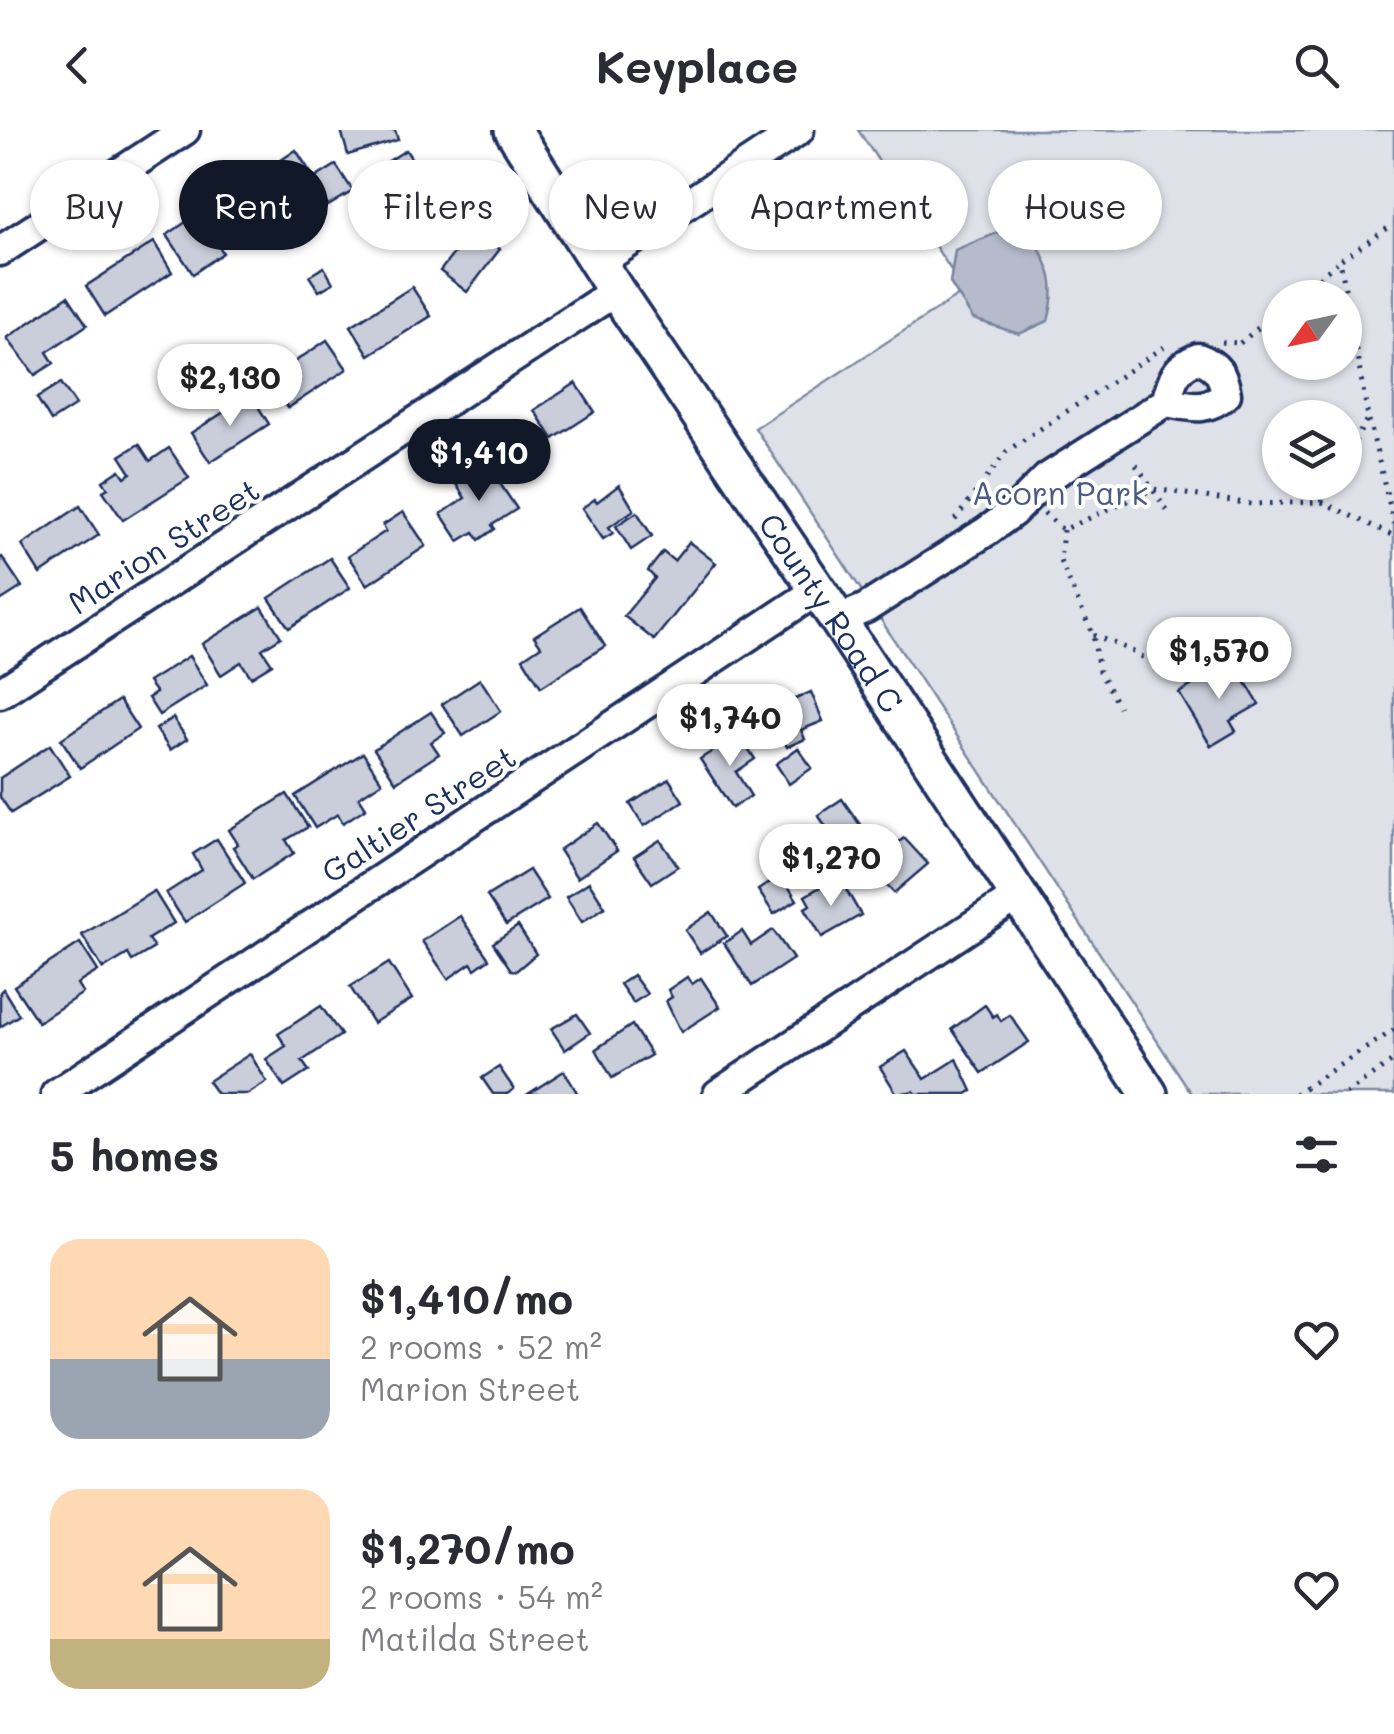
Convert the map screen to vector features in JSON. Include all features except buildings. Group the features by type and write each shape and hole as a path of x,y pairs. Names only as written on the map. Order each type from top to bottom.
{"main road":[{"name":"County Road C","path":"514,130 607,277 1149,1094"}],"street":[{"path":"0,251 184,130"},
{"name":"Marion Street","path":"0,694 607,277 799,130"},
{"path":"838,620 866,608 956,551 1012,512 1048,478 1166,402 1200,408 1214,404 1226,394 1211,352 1181,364 1172,378 1166,402"},
{"name":"Galtier Street","path":"56,1094 818,590"},
{"path":"718,1094 1019,895"}],"path":[{"path":"1316,280 1394,224"},
{"path":"1340,260 1368,418 1394,524"},
{"path":"1211,352 1239,343 1262,324"},
{"path":"953,523 1007,451 1176,339"},
{"path":"1211,352 1239,343"},
{"path":"1362,429 1368,418"},
{"path":"1136,466 1168,512"},
{"path":"1064,530 1154,489 1252,504 1322,502 1394,536"},
{"path":"1027,498 1064,530"},
{"path":"1064,530 1060,562 1093,635 1099,672 1119,707"},
{"path":"1093,635 1192,683"},
{"path":"1295,1094 1394,1030"},
{"path":"1346,1094 1394,1060"}],"green space":[{"name":"Acorn Park","path":"858,130 1394,130 1394,1094 1192,1094 755,428 965,291 938,250 968,250 968,160 878,160"}],"water":[{"path":"988,237 988,250 1040,250 1052,285 1048,321 1019,334 973,319 950,283 955,250 968,250 968,245"}]}
